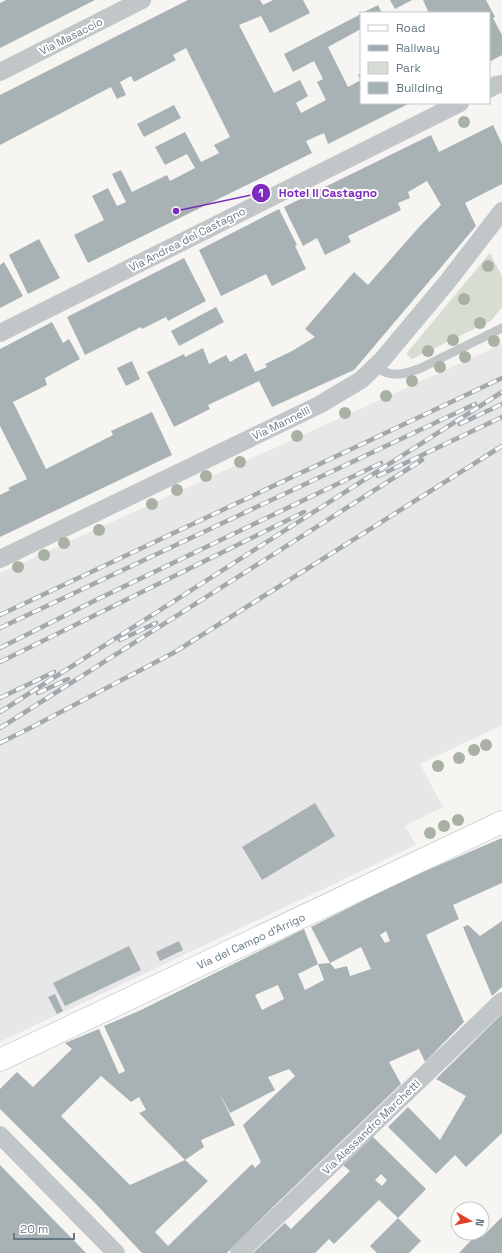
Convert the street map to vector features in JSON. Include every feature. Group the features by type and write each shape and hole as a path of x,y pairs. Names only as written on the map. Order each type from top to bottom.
{"street":[{"name":"Via Masaccio","path":"0,72 142,0"},
{"path":"490,88 502,84"},
{"name":"Via Andrea del Castagno","path":"0,333 458,104"},
{"name":"Via Mannelli","path":"0,559 319,405 361,380 393,348 502,211"},
{"name":"Via del Campo d'Arrigo","path":"0,1060 502,822"},
{"name":"Via Alessandro Marchetti","path":"239,1253 502,1001"},
{"path":"0,1135 116,1253"}],"lane":[{"path":"375,367 386,374 411,372 502,328"}],"shaded area":[{"path":"502,344 502,725 420,764 443,807 405,826 416,845 0,1042 0,573"}],"green space":[{"path":"490,253 502,276 502,307 491,321 412,359 406,354"}],"building":[{"path":"6,0 95,0 0,48 0,3"},
{"path":"188,0 260,0 263,5 273,0 303,0 310,13 270,33 261,16 239,25 274,93 300,80 308,96 296,103 301,113 326,100 317,82 323,79 314,61 293,72 284,54 360,15 360,30 328,47 348,87 360,81 360,104 408,104 328,144 324,133 306,141 312,153 88,263 74,235 104,220 92,196 108,188 117,206 126,202 112,174 121,170 132,192 167,175 170,181 195,168 187,154 165,165 155,147 185,132 201,162 219,153 214,145 230,137 186,48 173,55 176,60 134,82 131,76 120,82 126,95 117,99 111,87 0,145 0,95"},
{"path":"390,0 412,0 395,9"},
{"path":"423,0 486,0 502,35 502,55 490,61 490,12 429,12"},
{"path":"378,5 382,12 364,12"},
{"path":"174,105 181,118 144,137 137,124"},
{"path":"493,125 502,144 502,184 465,203 476,226 354,370 272,407 259,381 208,405 210,409 174,427 147,372 184,354 185,357 203,348 209,364 226,355 230,362 246,353 255,372 267,367 265,364 292,351 315,337 305,329 354,272 368,285 420,226 441,205 427,181 408,192 410,198 398,203 401,210 348,236 351,242 325,255 317,238 303,246 284,207 431,135 439,152"},
{"path":"279,209 297,245 295,246 306,269 272,286 266,274 221,296 199,250"},
{"path":"39,239 60,278 28,294 9,255"},
{"path":"184,258 206,301 168,321 166,317 142,329 141,327 85,355 67,317"},
{"path":"4,262 23,296 0,308 0,265"},
{"path":"216,307 224,322 179,346 171,331"},
{"path":"52,322 63,343 69,339 80,359 45,378 47,385 13,402 46,469 113,435 111,431 152,412 172,455 0,537 0,495 10,490 8,488 27,479 0,426 0,349"},
{"path":"132,361 140,379 126,386 117,368"},
{"path":"315,803 335,836 262,880 242,847"},
{"path":"502,838 502,883 453,905 459,919 426,935 464,1022 425,1062 419,1049 389,1062 401,1084 227,1253 142,1253 94,1202 0,1109 0,1089 17,1072 33,1087 72,1049 65,1043 99,1029 119,1074 125,1071 104,1026 141,1010 304,929 318,964 330,963 311,927 402,881","holes":["386,931 390,941 385,943 380,935","361,947 371,969 350,976 347,966 335,969 330,963","318,964 324,980 305,990 298,974","278,985 284,999 262,1010 255,995","289,1069 295,1076 243,1125 261,1162 255,1168 252,1164 168,1246 155,1232 208,1181 185,1160 204,1147 201,1140 235,1125 218,1091 230,1113 275,1090 268,1077","101,1076 131,1102 139,1097 146,1110 139,1113 185,1160 130,1185 61,1116"]},
{"path":"502,921 502,987 492,996 463,927 468,925 480,936"},
{"path":"179,941 183,950 160,961 156,952"},
{"path":"129,946 141,970 65,1006 53,983"},
{"path":"55,994 63,1011 57,1014 48,997"},
{"path":"502,1014 502,1133 466,1167 455,1155 436,1174 388,1127 408,1107 440,1140 466,1096 436,1079"},
{"path":"372,1136 426,1189 398,1218 379,1200 334,1244 329,1239 315,1253 253,1253 285,1223 291,1229 350,1171 343,1165","holes":["381,1174 387,1180 382,1186 375,1180"]},
{"path":"0,1165 86,1253 0,1253"},
{"path":"502,1217 502,1253 459,1253 470,1241 490,1241 490,1229"},
{"path":"398,1218 421,1241 409,1253 377,1253 370,1246"}],"railway":[{"path":"0,615 502,378"},
{"path":"0,712 502,392"},
{"path":"0,628 475,404"},
{"path":"460,424 502,404"},
{"path":"378,476 502,417"},
{"path":"0,743 175,652 502,446"},
{"path":"0,728 422,460"},
{"path":"0,648 98,599 381,463"},
{"path":"0,662 304,512"},
{"path":"120,640 156,623"},
{"path":"0,698 54,672"},
{"path":"38,693 68,679"}],"place":[{"name":"Hotel Il Castagno","path":"176,211"}]}
